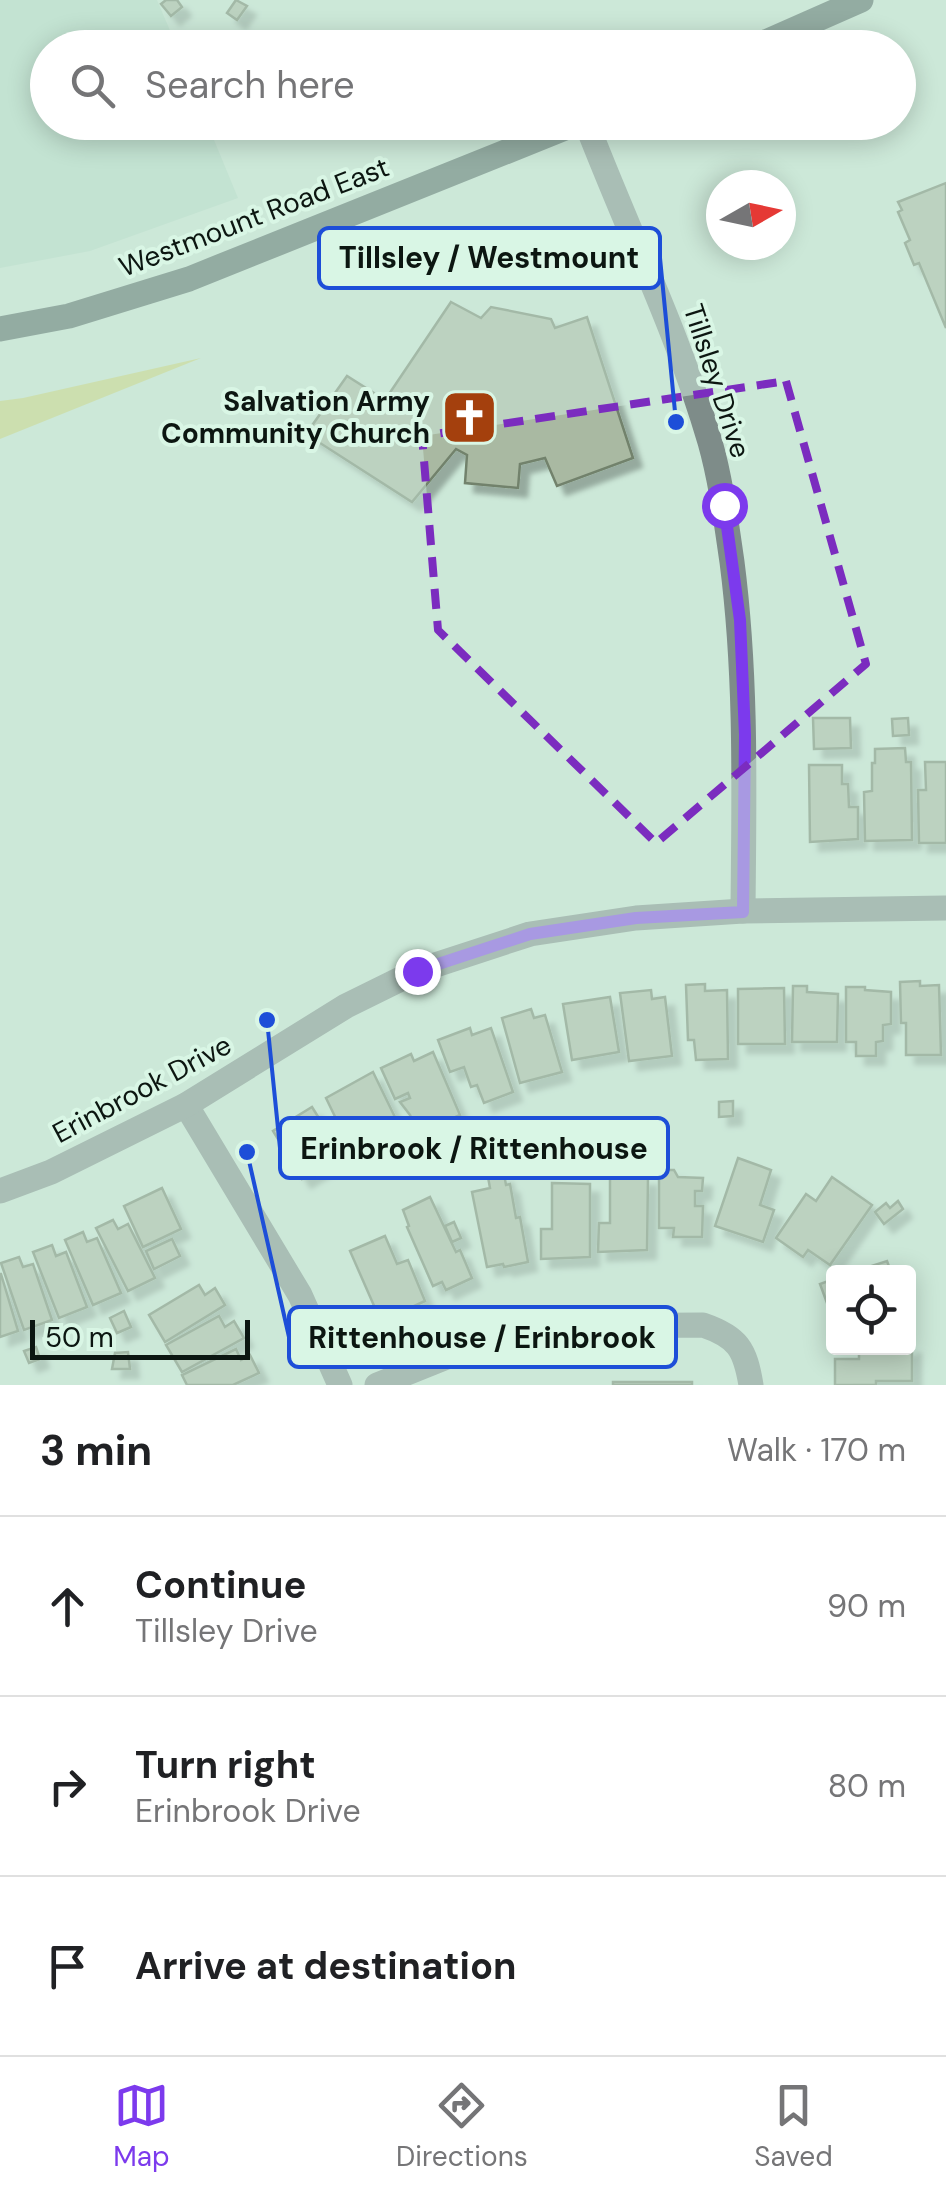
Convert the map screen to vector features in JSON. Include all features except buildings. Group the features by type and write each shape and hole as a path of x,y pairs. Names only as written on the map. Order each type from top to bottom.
{"main road":[{"path":"793,30 862,0"},
{"name":"Westmount Road East","path":"0,328 68,316 190,279 538,140"}],"street":[{"name":"Tillsley Drive","path":"591,140 682,354 724,505 740,639 745,735 743,912"},
{"name":"Erinbrook Drive","path":"0,1191 51,1172 186,1106 346,1006 417,971 530,934 636,918 946,908"},
{"path":"186,1106 300,1295 340,1385"},
{"path":"377,1385 509,1332 544,1326 703,1326 724,1332 739,1345 752,1385"}],"highlighted area":[{"path":"786,381 866,664 656,843 438,630 422,436"}],"shaded area":[{"path":"0,0 157,0 170,30 30,30 30,140 214,140 238,198 90,251 0,268"}],"green space":[{"path":"201,358 0,439 0,401"}],"place":[{"name":"Salvation Army Community Church","path":"469,417"},
{"name":"Tillsley / Westmount","path":"676,422"},
{"name":"Erinbrook / Rittenhouse","path":"267,1020"},
{"name":"Rittenhouse / Erinbrook","path":"247,1152"}],"route":[{"path":"417,971 530,934 636,918 743,912 745,735 740,620 724,505"}]}
